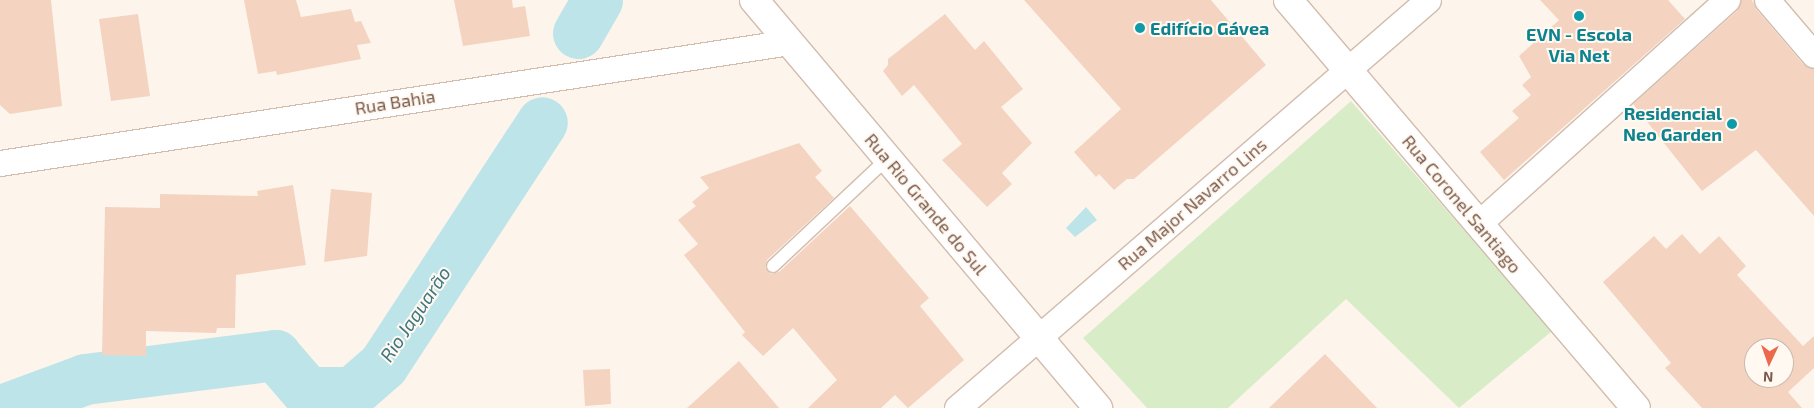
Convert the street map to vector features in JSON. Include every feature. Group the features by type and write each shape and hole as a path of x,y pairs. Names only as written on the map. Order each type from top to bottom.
{"main road":[{"name":"Rua Rio Grande do Sul","path":"754,0 1098,408"},
{"name":"Rua Coronel Santiago","path":"1288,0 1636,408"}],"street":[{"name":"Rua Major Navarro Lins","path":"957,408 1428,0"},
{"path":"1479,223 1727,0"},
{"path":"1767,0 1814,54"},
{"name":"Rua Bahia","path":"0,163 790,42"}],"lane":[{"path":"773,266 888,158"}],"green space":[{"path":"1351,101 1552,331 1459,408 1346,299 1228,408 1147,408 1083,338"}],"water":[{"path":"1086,207 1097,220 1075,237 1066,228"}],"building":[{"path":"0,0 51,0 62,106 10,114 0,105"},
{"path":"244,0 296,0 301,17 351,9 355,22 361,21 371,43 357,45 361,59 277,75 276,71 258,74"},
{"path":"454,0 512,0 513,8 525,6 530,36 463,46"},
{"path":"1024,0 1211,0 1266,65 1134,179 1127,179 1114,190 1099,174 1096,177 1074,152 1121,109"},
{"path":"1540,0 1668,0 1685,19 1504,180 1480,152 1519,118 1512,111 1531,95 1522,85 1531,77 1519,56 1559,20"},
{"name":"Residencial Neo Garden","path":"1741,0 1752,0 1756,9 1803,64 1814,69 1814,216 1756,150 1702,191 1633,104 1737,11"},
{"path":"138,14 150,96 111,101 99,19"},
{"path":"945,14 975,50 984,41 1023,89 1001,107 1032,143 1002,173 1012,184 987,207 942,160 962,144 914,85 902,96 883,71 888,65 888,59"},
{"path":"799,143 822,171 815,177 834,198 767,260 765,268 771,274 779,272 850,206 929,298 920,306 964,360 908,408 895,395 881,408 808,408 837,380 793,328 763,356 742,335 745,332 684,255 698,244 678,220 696,206 692,202 709,188 700,177"},
{"path":"293,185 306,265 236,275 235,328 217,328 216,333 146,331 146,356 102,355 105,207 160,208 160,194 258,196 257,191"},
{"path":"331,189 372,193 367,256 324,262"},
{"path":"1682,234 1700,254 1719,236 1746,266 1737,275 1803,346 1814,336 1814,368 1794,386 1794,338 1744,338 1744,388 1792,388 1788,392 1802,408 1702,408 1665,368 1671,363 1603,282 1654,236 1666,249"},
{"path":"1325,354 1377,408 1269,408"},
{"path":"739,361 779,408 687,408"},
{"path":"610,369 611,404 585,406 583,370"}],"waterway":[{"name":"Rio Jaguarão","path":"578,33 597,0"},
{"name":"Rio Jaguarão","path":"7,408 85,379 275,355 307,392 352,392 383,365 542,122"}],"place":[{"name":"EVN - Escola Via Net","path":"1579,16"},
{"name":"Edifício Gávea","path":"1140,28"},
{"name":"Residencial Neo Garden","path":"1732,124"}]}
